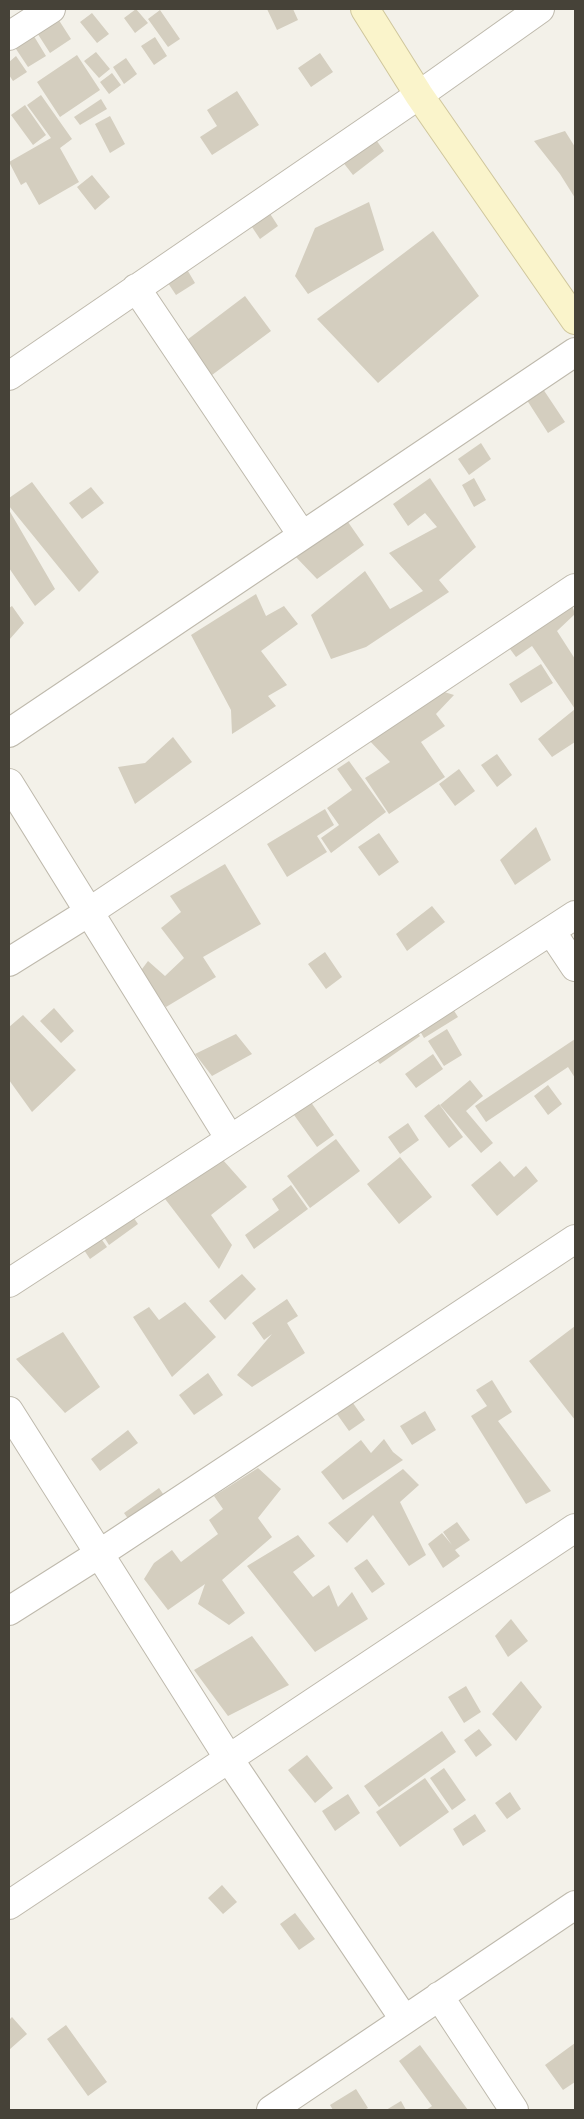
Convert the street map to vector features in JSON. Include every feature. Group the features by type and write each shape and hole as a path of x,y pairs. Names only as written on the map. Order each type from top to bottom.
{"street":[{"path":"9,36 51,9"},
{"path":"365,9 419,95 575,320"},
{"path":"9,376 419,95 540,9"},
{"path":"136,288 302,535"},
{"path":"9,733 575,352"},
{"path":"9,962 89,912 575,588"},
{"path":"9,784 230,1139"},
{"path":"9,1283 575,915"},
{"path":"551,931 575,967"},
{"path":"9,1611 99,1554 575,1239"},
{"path":"9,1411 229,1759 404,2020"},
{"path":"9,1905 575,1528"},
{"path":"271,2110 575,1905"},
{"path":"439,1996 514,2110"}],"building":[{"path":"136,9 148,23 135,33 124,18"},
{"path":"267,9 293,9 298,20 277,30"},
{"path":"160,10 180,39 168,47 148,19"},
{"path":"53,11 71,39 50,53 32,25"},
{"path":"92,13 109,34 97,43 80,22"},
{"path":"29,28 46,56 28,67 10,40"},
{"path":"155,37 167,56 154,65 141,46"},
{"path":"96,52 110,69 99,78 84,61"},
{"path":"320,53 333,72 311,87 298,68"},
{"path":"77,55 100,90 60,117 37,82"},
{"path":"16,56 27,72 13,81 9,75 9,62"},
{"path":"126,58 137,74 124,84 113,67"},
{"path":"112,73 121,85 109,94 100,82"},
{"path":"237,91 259,125 212,155 200,137 217,126 207,110"},
{"path":"41,95 72,139 60,148 79,182 39,205 26,182 21,185 9,162 51,138 27,105"},
{"path":"101,99 107,109 80,125 74,117"},
{"path":"25,105 46,135 33,145 11,115"},
{"path":"110,116 125,144 110,153 95,124"},
{"path":"565,131 575,147 575,198 560,174 534,141"},
{"path":"374,137 384,151 353,175 342,161"},
{"path":"92,175 110,197 95,210 77,187"},
{"path":"369,202 384,250 308,294 295,276 315,228"},
{"path":"267,209 278,226 260,239 248,221"},
{"path":"433,231 479,296 378,383 317,319"},
{"path":"182,261 195,283 176,295 162,274"},
{"path":"245,296 271,331 212,375 183,343"},
{"path":"539,383 565,422 548,433 523,394"},
{"path":"481,443 491,459 469,475 458,459"},
{"path":"430,478 476,547 439,580 449,592 366,647 331,659 311,615 365,571 390,609 423,591 389,553 437,527 425,513 408,526 393,504"},
{"path":"474,478 486,500 474,507 462,485"},
{"path":"32,482 99,572 79,592 9,506 9,498"},
{"path":"91,487 104,503 82,519 69,503"},
{"path":"9,510 55,589 35,606 9,568"},
{"path":"348,522 364,545 317,579 294,555"},
{"path":"256,594 266,616 284,606 298,624 261,651 287,685 268,696 276,706 232,734 231,710 191,635"},
{"path":"572,605 575,614 557,631 575,659 575,709 532,646 516,657 507,645"},
{"path":"12,606 24,623 9,640 9,608"},
{"path":"541,664 553,683 521,703 509,684"},
{"path":"441,691 454,695 436,714 445,726 421,742 445,777 389,814 365,778 390,762 366,737"},
{"path":"575,709 575,742 552,757 538,739"},
{"path":"173,737 192,762 135,804 118,767 145,763"},
{"path":"497,754 512,775 497,787 481,765"},
{"path":"349,761 386,812 331,853 321,838 339,825 327,808 352,790 337,769"},
{"path":"459,769 475,791 455,806 439,784"},
{"path":"325,809 334,825 317,836 327,852 287,877 267,844"},
{"path":"536,827 551,860 515,885 500,860"},
{"path":"379,833 399,862 379,876 358,847"},
{"path":"225,864 261,924 203,957 216,977 166,1007 139,973 148,961 165,976 184,958 161,928 181,912 170,896"},
{"path":"432,906 445,922 407,951 396,934"},
{"path":"325,952 342,977 326,989 308,964"},
{"path":"441,990 458,1017 424,1038 408,1011"},
{"path":"54,1008 74,1031 61,1043 40,1021"},
{"path":"23,1015 76,1070 32,1112 9,1080 9,1027"},
{"path":"409,1021 420,1036 380,1064 369,1049"},
{"path":"447,1029 462,1055 444,1066 428,1041"},
{"path":"236,1034 252,1054 212,1076 195,1054"},
{"path":"575,1039 575,1078 568,1067 486,1122 475,1106"},
{"path":"433,1054 443,1069 416,1088 405,1074"},
{"path":"470,1080 483,1096 466,1111 493,1143 481,1153 440,1105"},
{"path":"548,1085 562,1104 548,1115 534,1096"},
{"path":"301,1088 334,1135 317,1147 284,1101"},
{"path":"439,1104 463,1137 449,1148 424,1116"},
{"path":"408,1123 419,1140 400,1154 388,1137"},
{"path":"336,1139 360,1171 310,1208 287,1176"},
{"path":"400,1157 432,1197 399,1224 367,1184"},
{"path":"223,1160 247,1187 211,1215 232,1245 219,1269 162,1195"},
{"path":"500,1161 514,1177 526,1166 538,1181 497,1216 471,1185"},
{"path":"291,1185 308,1209 254,1249 245,1235 279,1210 272,1199"},
{"path":"127,1208 138,1224 109,1245 98,1228"},
{"path":"93,1227 107,1247 90,1259 76,1238"},
{"path":"242,1274 256,1289 225,1320 209,1301"},
{"path":"287,1299 298,1316 287,1323 305,1353 252,1387 237,1375 272,1334 264,1340 252,1323"},
{"path":"185,1302 216,1337 172,1377 133,1317 149,1307 159,1320"},
{"path":"575,1326 575,1420 529,1361"},
{"path":"63,1332 100,1387 65,1413 16,1359"},
{"path":"208,1373 223,1395 194,1415 179,1395"},
{"path":"492,1380 512,1412 498,1421 551,1491 526,1504 471,1416 487,1406 476,1390"},
{"path":"348,1396 365,1420 349,1431 332,1407"},
{"path":"425,1411 436,1430 412,1445 400,1426"},
{"path":"128,1430 138,1443 100,1471 91,1459"},
{"path":"384,1439 393,1452 403,1460 343,1500 321,1472 361,1440 371,1453"},
{"path":"258,1468 281,1489 258,1518 272,1537 222,1580 245,1613 229,1625 198,1604 205,1584 168,1610 144,1579 154,1563 172,1550 181,1562 218,1534 209,1520 223,1509 214,1496"},
{"path":"403,1469 419,1485 400,1502 426,1555 409,1566 373,1515 347,1543 328,1523"},
{"path":"159,1488 174,1510 139,1534 124,1513"},
{"path":"457,1522 470,1540 455,1550 460,1556 443,1568 428,1544 442,1533 452,1545 443,1532"},
{"path":"298,1535 315,1556 293,1572 313,1597 329,1585 338,1607 352,1592 368,1619 315,1652 247,1566"},
{"path":"367,1559 385,1584 372,1593 354,1568"},
{"path":"511,1619 528,1641 508,1657 495,1636"},
{"path":"252,1636 289,1685 228,1716 194,1670"},
{"path":"521,1681 542,1707 516,1741 492,1714"},
{"path":"466,1686 481,1712 464,1723 448,1697"},
{"path":"479,1729 492,1745 476,1757 464,1740"},
{"path":"442,1731 456,1752 379,1807 364,1786"},
{"path":"307,1755 333,1788 315,1803 288,1770"},
{"path":"444,1768 466,1800 452,1810 430,1778"},
{"path":"425,1778 449,1812 400,1847 376,1812"},
{"path":"510,1792 521,1809 507,1819 495,1803"},
{"path":"348,1794 360,1813 335,1831 322,1811"},
{"path":"475,1814 486,1831 463,1846 453,1829"},
{"path":"222,1885 237,1902 223,1914 208,1898"},
{"path":"295,1913 315,1939 299,1950 280,1924"},
{"path":"12,2017 27,2034 9,2050 9,2020"},
{"path":"66,2025 107,2082 88,2096 47,2039"},
{"path":"575,2043 575,2082 563,2090 545,2065"},
{"path":"420,2045 468,2110 426,2110 432,2106 399,2061"},
{"path":"356,2089 368,2108 364,2110 333,2110 330,2105"},
{"path":"401,2101 406,2110 386,2110"}]}
